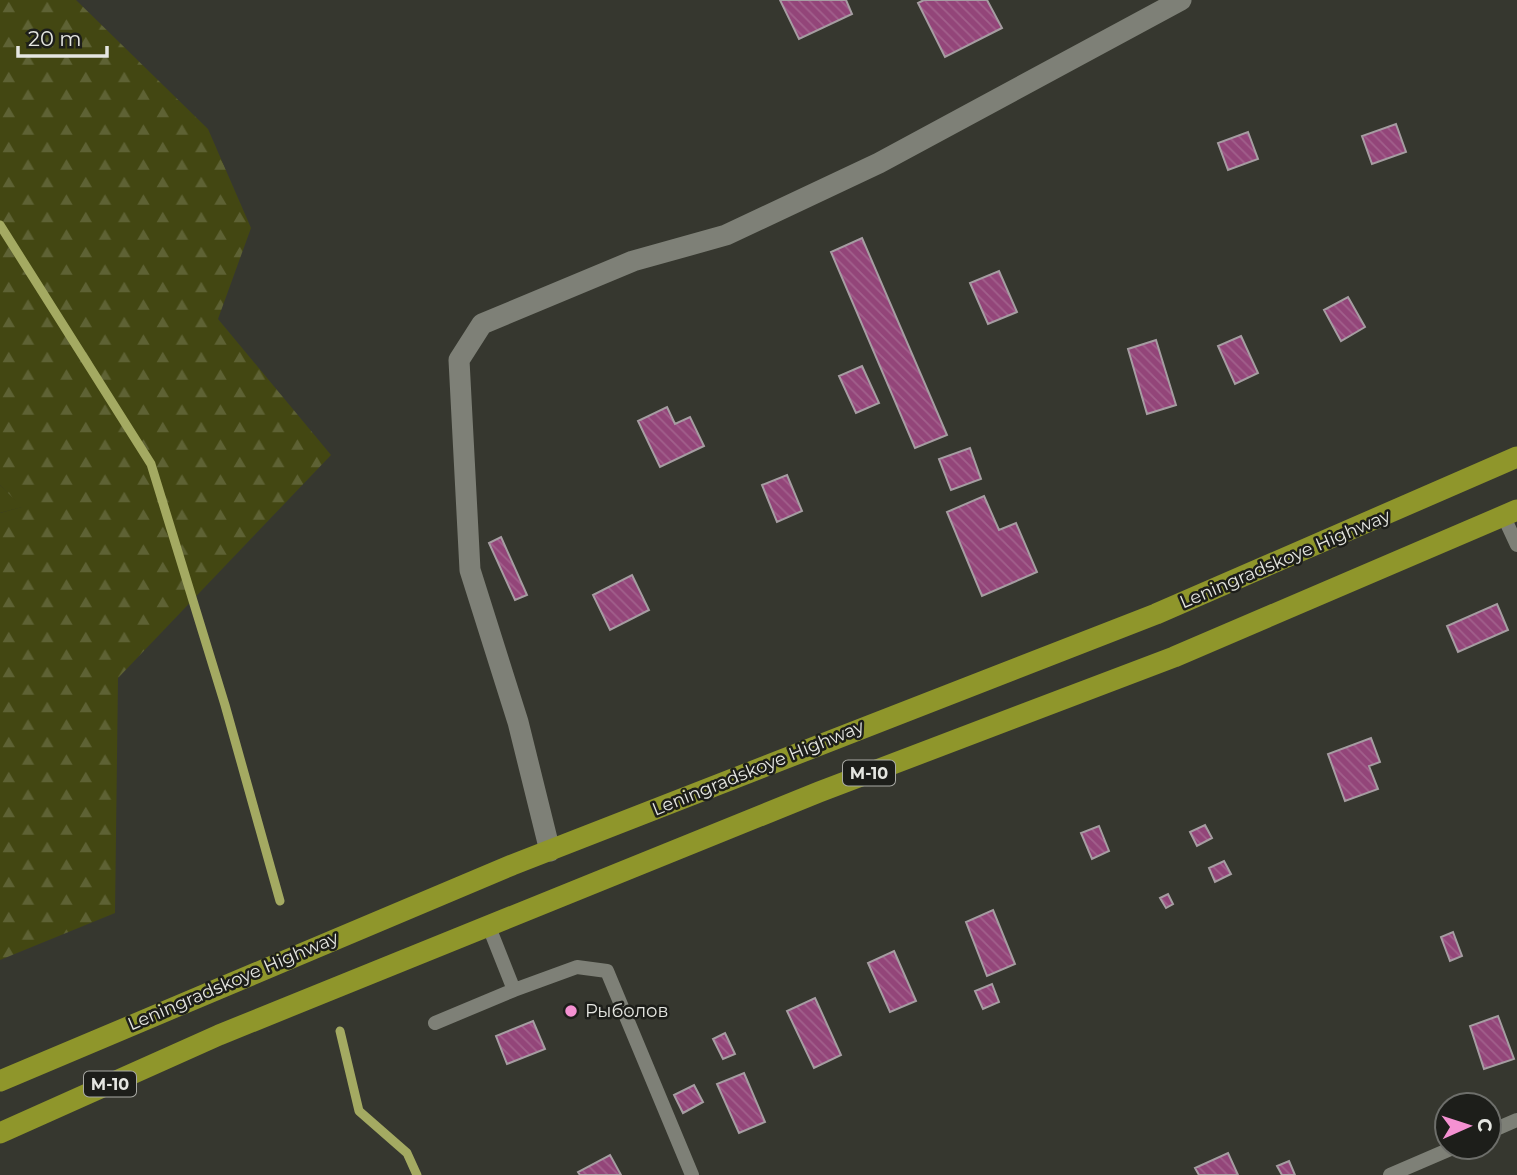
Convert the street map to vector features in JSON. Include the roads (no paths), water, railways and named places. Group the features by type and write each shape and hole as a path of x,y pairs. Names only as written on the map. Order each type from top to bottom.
{"highway":[{"name":"Leningradskoye Highway","path":"0,1081 214,989 550,851 904,710 1157,614 1517,457"},
{"name":"М-10","path":"0,1133 219,1035 819,792 1174,657 1511,514"}],"street":[{"path":"550,851 518,722 470,569 459,360 482,324 634,261 726,235 879,163 1181,0"}],"lane":[{"path":"1511,514 1517,545"},
{"path":"489,927 514,990"},
{"path":"435,1023 577,967 607,971 692,1175"},
{"path":"1390,1175 1433,1156"}],"waterway":[{"path":"0,225 151,464 225,705 280,901"},
{"path":"340,1031 359,1111 407,1153 417,1175"}],"place":[{"name":"Рыболов","path":"571,1011"}]}
